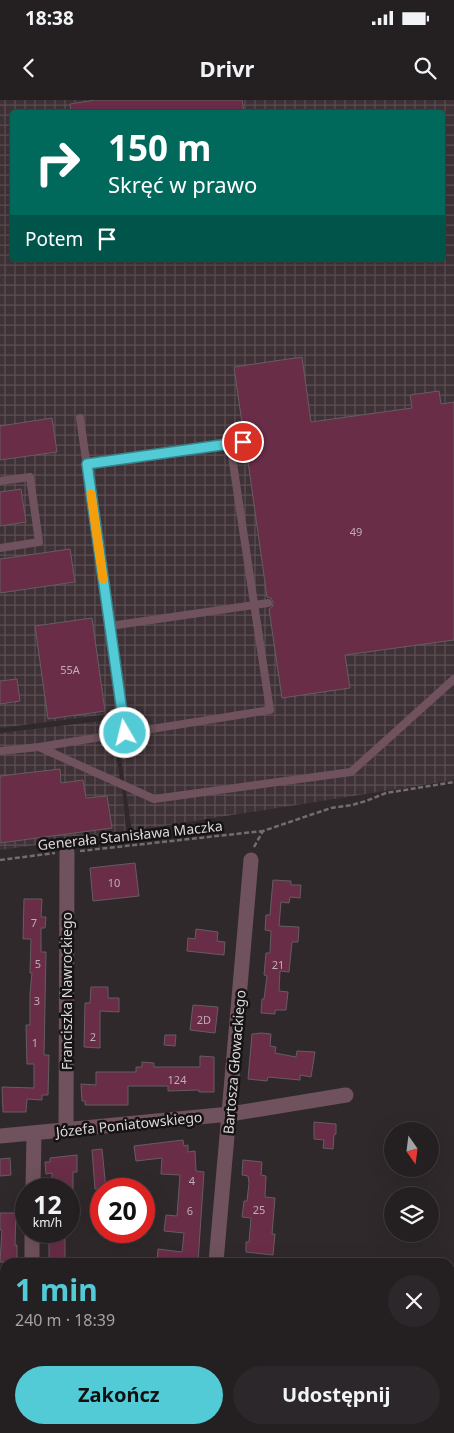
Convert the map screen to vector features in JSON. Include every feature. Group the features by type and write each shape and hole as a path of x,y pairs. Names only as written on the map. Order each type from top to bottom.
{"street":[{"name":"Franciszka Nawrockiego","path":"66,1131 67,852"},
{"name":"Bartosza Głowackiego","path":"216,1258 252,860"},
{"name":"Józefa Poniatowskiego","path":"0,1136 230,1114 346,1095"},
{"path":"33,1178 34,1133"},
{"path":"32,1243 32,1258"}],"lane":[{"path":"80,418 125,733"},
{"path":"87,464 243,442"},
{"path":"0,751 39,747 270,710 230,444"},
{"path":"0,481 30,477 38,542 0,548"},
{"path":"110,626 268,603"},
{"path":"39,747 154,799 350,772 454,679"}],"path":[{"name":"Generała Stanisława Maczka","path":"0,860 263,831 331,808 366,801 386,792 454,782"},
{"path":"252,860 255,844 263,831"}],"shaded area":[{"path":"0,100 454,100 454,780 132,831 118,739 109,714 0,728"},
{"path":"110,720 123,797 126,833 0,850 0,733"}],"building":[{"path":"95,100 242,100 244,110 71,110 70,104"},
{"path":"302,357 311,422 412,408 410,395 439,391 441,404 454,402 454,640 345,655 350,688 282,698 269,609 273,606 273,602 271,598 267,597 246,447 248,441 244,437 234,367"},
{"path":"52,418 57,452 0,460 0,426"},
{"path":"21,489 26,522 0,526 0,492"},
{"path":"70,549 75,582 0,593 0,559"},
{"path":"92,618 105,711 48,719 35,626"},
{"path":"17,679 20,701 0,704 0,681"},
{"path":"60,769 61,783 83,780 86,798 107,796 112,828 0,843 0,776"},
{"path":"135,863 139,896 93,901 90,868"},
{"path":"273,880 291,881 291,885 301,885 300,898 290,897 289,903 281,902 279,926 299,927 298,942 292,942 289,972 280,971 279,991 288,992 286,1010 275,1010 275,1014 261,1013 267,976 264,975 266,953 270,953 271,931 265,930 266,915 270,915"},
{"path":"24,899 42,899 41,917 46,917 45,928 41,928 41,952 46,952 44,1055 49,1055 48,1095 42,1095 42,1100 27,1099 26,1112 3,1112 2,1087 34,1088 34,1064 27,1064 26,1025 30,1025 32,973 30,973 31,939 23,939"},
{"path":"196,929 218,932 217,941 225,942 224,955 187,951 188,938 195,939"},
{"path":"91,987 108,987 108,998 119,998 119,1012 100,1011 100,1048 84,1047 85,1003 90,1003"},
{"path":"193,1005 218,1007 215,1033 190,1030"},
{"path":"252,1034 271,1034 270,1046 276,1047 275,1053 296,1057 297,1051 315,1052 311,1077 300,1075 300,1080 268,1077 267,1081 248,1079"},
{"path":"165,1035 176,1035 175,1046 164,1045"},
{"path":"200,1056 214,1057 214,1092 199,1092 199,1090 168,1091 168,1086 128,1086 128,1105 85,1105 85,1101 82,1101 81,1084 96,1085 96,1072 136,1072 136,1067 142,1067 142,1062 154,1063 154,1067 200,1067"},
{"path":"314,1122 336,1124 333,1149 323,1148 324,1140 314,1139"},
{"path":"183,1140 184,1146 188,1145 188,1152 195,1151 196,1171 204,1172 198,1258 157,1258 158,1249 182,1252 184,1233 164,1231 166,1215 177,1216 180,1175 161,1174 162,1158 136,1161 134,1146"},
{"path":"102,1149 105,1178 94,1178 92,1150"},
{"path":"77,1155 77,1172 73,1172 73,1178 52,1178 52,1173 46,1174 45,1162 50,1162 50,1158"},
{"path":"10,1158 11,1175 0,1176 0,1159"},
{"path":"243,1160 262,1162 261,1175 266,1176 265,1197 275,1198 272,1234 275,1234 273,1255 246,1252 246,1242 249,1242 251,1218 242,1217 244,1201 247,1201 249,1183 248,1176 242,1175"},
{"path":"0,1213 15,1213 17,1258 0,1258 2,1230 0,1230"},
{"path":"49,1243 65,1243 65,1258 49,1258"}],"slow traffic":[{"path":"91,494 103,579"}],"route":[{"path":"125,733 87,464 243,442"}]}
